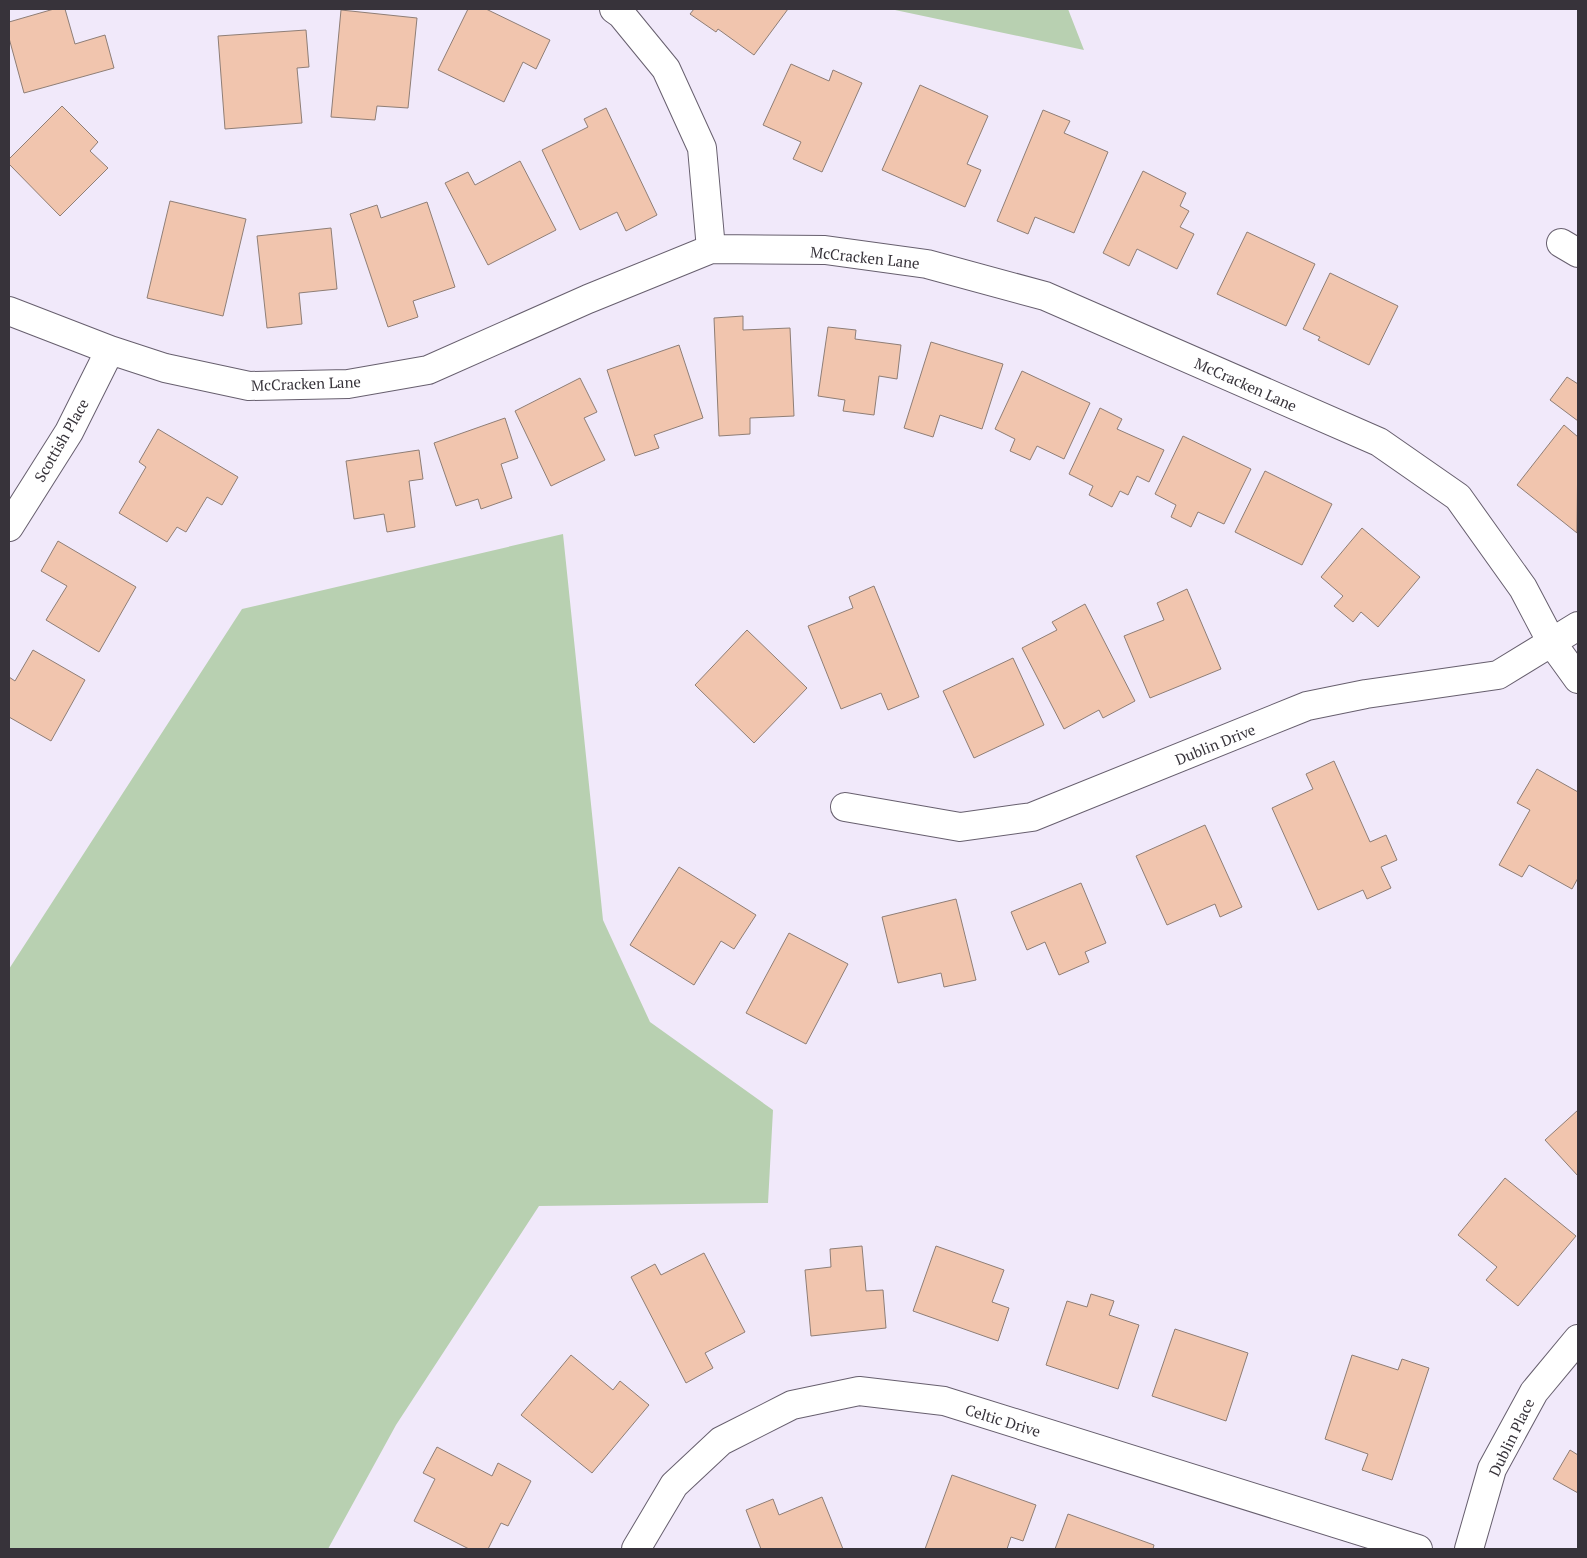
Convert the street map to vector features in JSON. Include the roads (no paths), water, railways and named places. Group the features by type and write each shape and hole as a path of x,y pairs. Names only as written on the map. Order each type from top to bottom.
{"street":[{"path":"614,9 621,14 666,69 702,148 711,250"},
{"name":"McCracken Lane","path":"9,311 110,350 165,368 249,386 348,384 428,370 588,299 711,250 825,250 918,263 1045,296 1379,442 1458,497 1524,588 1552,643 1578,679"},
{"name":"Scottish Place","path":"9,527 69,432 110,350"},
{"name":"Dublin Drive","path":"845,807 960,827 1032,817 1307,706 1366,694 1498,674 1578,626"},
{"name":"Dublin Place","path":"1470,1549 1492,1469 1534,1392 1578,1339"},
{"name":"Celtic Drive","path":"636,1549 674,1485 721,1441 792,1405 859,1392 944,1401 1418,1549"}]}
